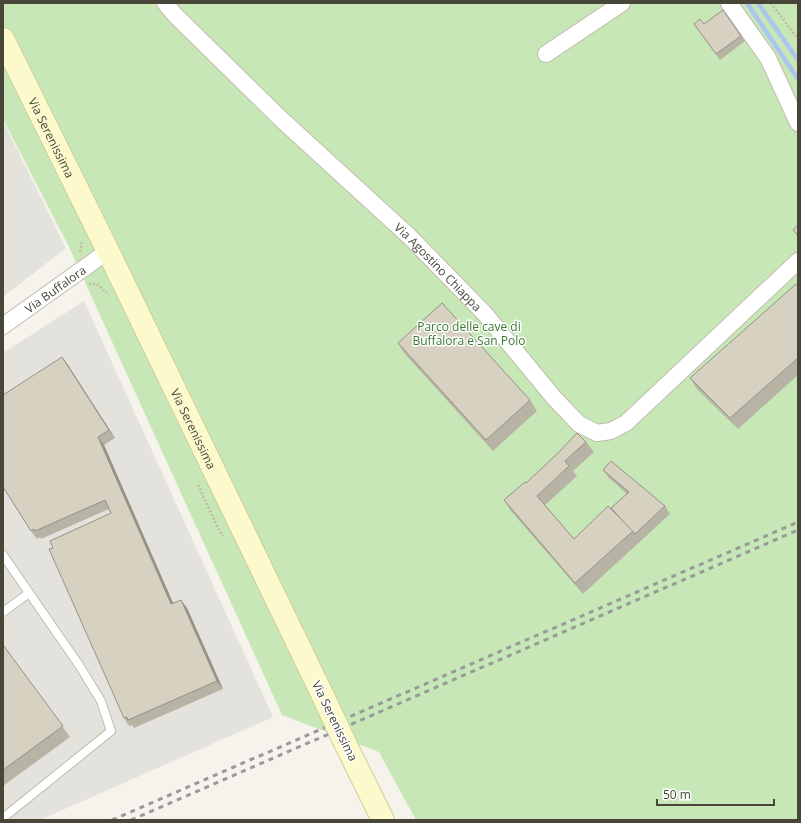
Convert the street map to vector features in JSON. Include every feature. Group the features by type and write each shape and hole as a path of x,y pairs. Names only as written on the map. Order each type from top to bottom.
{"main road":[{"name":"Via Serenissima","path":"3,39 108,251 383,820"}],"street":[{"name":"Via Agostino Chiappa","path":"165,3 174,14 281,119 410,237 485,314 554,399 579,424 598,433 611,431 626,423 798,261"},
{"path":"546,54 622,3"},
{"path":"729,3 768,58 798,123"},
{"name":"Via Buffalora","path":"3,326 108,251"}],"lane":[{"path":"3,555 83,671 101,701 111,731 3,818"},
{"path":"3,612 29,593"}],"path":[{"path":"771,3 798,39"}],"shaded area":[{"path":"3,121 66,248 3,297"},
{"path":"84,301 273,717 40,820 3,820 3,353"}],"green space":[{"name":"Parco delle cave di Buffalora e San Polo","path":"3,3 798,3 798,820 416,820 379,752 282,715 69,247 3,119"}],"building":[{"path":"723,10 741,36 716,54 694,24 700,19 704,24"},
{"path":"798,225 798,236 793,230"},
{"path":"796,284 798,287 798,358 730,418 690,378"},
{"path":"442,303 530,400 486,440 398,343"},
{"path":"62,357 109,430 98,437 171,604 181,600 217,681 128,720 127,717 124,718 49,549 53,548 50,541 111,513 105,500 35,531 34,529 31,531 3,487 3,395"},
{"path":"577,433 586,442 565,461 569,466 537,496 574,539 608,506 633,531 575,583 504,500 525,482 526,483"},
{"path":"611,461 665,506 635,534 611,508 629,492 603,470"},
{"path":"3,645 63,726 3,770"}],"waterway":[{"path":"747,3 798,79"},
{"path":"758,3 798,60"}],"railway":[{"path":"112,820 798,522"},
{"path":"131,820 798,530"}]}
